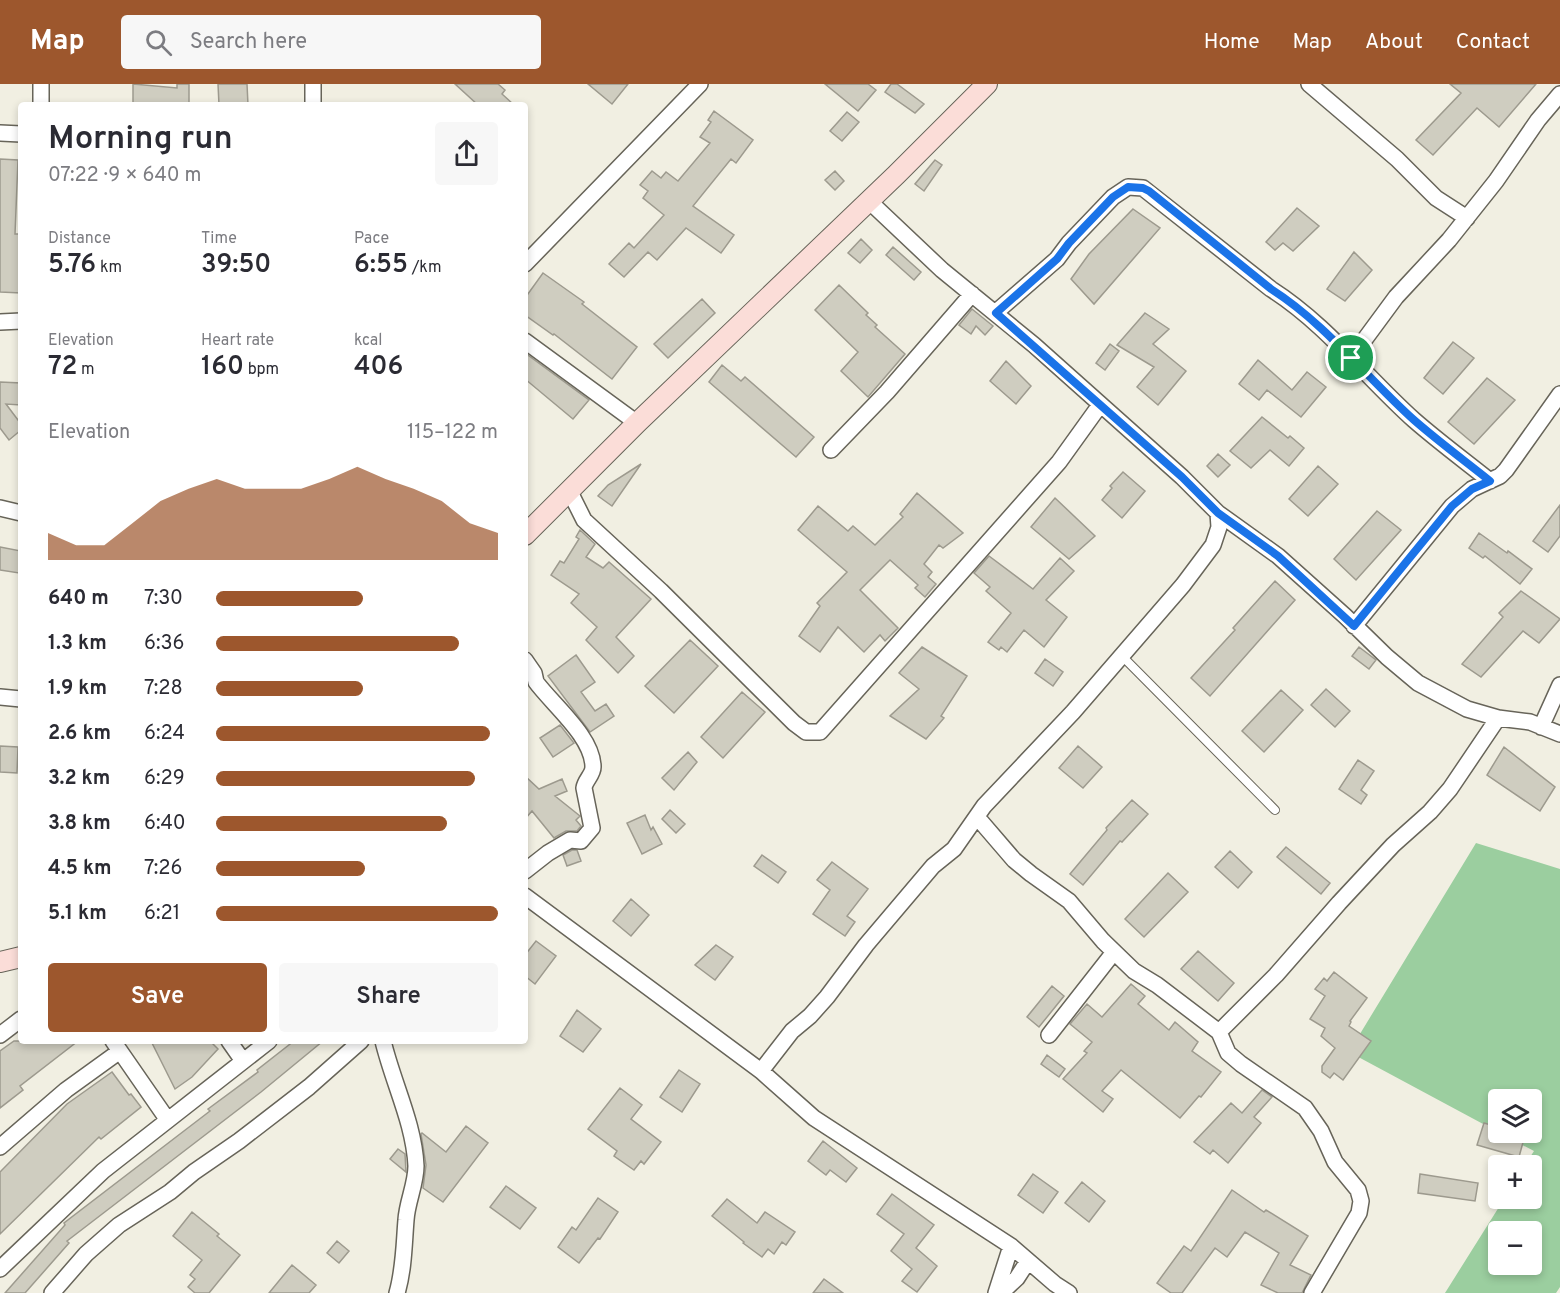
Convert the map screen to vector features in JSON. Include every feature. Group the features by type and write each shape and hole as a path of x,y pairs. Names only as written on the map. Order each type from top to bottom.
{"main road":[{"path":"528,533 987,84"},
{"path":"0,962 18,958"}],"street":[{"path":"41,84 41,102"},
{"path":"313,84 313,102"},
{"path":"528,261 700,84"},
{"path":"1309,84 1397,159 1436,198 1467,218"},
{"path":"1351,358 1396,297 1467,218 1560,93"},
{"path":"0,133 18,134"},
{"path":"996,313 1057,259 1069,243 1113,197 1128,187 1138,187 1149,191 1271,289 1291,301 1414,420 1490,481"},
{"path":"869,201 942,270 996,313 1182,477 1218,513 1278,556 1418,683 1467,709 1498,718 1530,722 1560,734"},
{"path":"831,450 887,392 972,294"},
{"path":"0,322 18,321"},
{"path":"528,343 638,423"},
{"path":"1354,626 1452,506 1472,489 1500,476 1506,470 1560,394"},
{"path":"570,492 584,520 661,591 794,723 806,732 820,732 1059,462 1100,405"},
{"path":"0,508 18,512"},
{"path":"761,1071 792,1031 827,997 866,945 933,866 954,849 984,806 1074,711 1184,585 1213,545 1219,527 1218,513"},
{"path":"528,665 542,691 547,694 586,743 592,756 593,767 584,788 591,832 581,841 570,840 528,869"},
{"path":"1541,727 1560,685"},
{"path":"0,697 18,699"},
{"path":"1219,1032 1276,975 1393,845 1430,812 1450,789 1498,718"},
{"path":"977,817 1014,860 1069,901 1134,971 1157,985 1219,1032 1228,1053 1240,1064 1305,1108 1321,1131 1335,1162 1358,1190 1361,1201 1359,1213 1312,1293"},
{"path":"528,898 761,1071 833,1132 1011,1246 1054,1284 1069,1293"},
{"path":"1049,1035 1114,952"},
{"path":"0,1035 18,1021"},
{"path":"231,1044 243,1061"},
{"path":"0,1269 103,1171 264,1044"},
{"path":"52,1293 86,1254 118,1226 170,1192 238,1141 309,1087 358,1044"},
{"path":"384,1044 406,1116 416,1166 407,1209 400,1290"},
{"path":"0,1147 116,1046 167,1119"},
{"path":"996,1293 1011,1246"},
{"path":"1001,1293 1017,1278 1028,1261"}],"lane":[{"path":"1122,656 1275,810"}],"green space":[{"path":"1476,843 1560,869 1560,1287 1556,1293 1445,1293 1488,1224 1488,1275 1542,1275 1542,1221 1490,1221 1498,1209 1542,1209 1542,1155 1531,1155 1534,1151 1518,1143 1542,1143 1542,1089 1488,1089 1488,1127 1349,1052"}],"building":[{"path":"133,84 177,88 177,84 189,84 189,102 133,102"},
{"path":"218,84 247,84 248,102 219,102"},
{"path":"455,84 498,84 505,90 502,94 511,102 475,102"},
{"path":"588,84 628,84 612,104"},
{"path":"825,84 868,84 876,90 858,111"},
{"path":"891,84 897,84 924,104 915,113 885,92"},
{"path":"1450,84 1536,84 1499,127 1477,108 1433,155 1416,140 1461,93"},
{"path":"714,111 753,140 736,163 731,159 693,206 734,235 721,253 686,228 657,260 648,252 624,277 609,264 629,243 634,248 664,215 643,198 648,191 640,185 652,171 661,178 666,172 678,181 710,143 700,137 711,122 708,120"},
{"path":"847,112 859,122 842,141 830,131"},
{"path":"0,159 18,160 15,234 18,234 18,293 0,292"},
{"path":"935,160 942,165 924,191 915,184"},
{"path":"835,171 844,181 835,190 825,180"},
{"path":"1297,208 1319,226 1293,251 1283,243 1275,250 1266,242"},
{"path":"1133,209 1160,228 1094,304 1071,279 1089,254"},
{"path":"861,239 872,250 860,263 848,253"},
{"path":"893,247 921,272 914,280 886,255"},
{"path":"1354,252 1372,270 1345,301 1327,289"},
{"path":"543,273 584,302 582,304 637,347 612,379 554,334 528,317 528,294"},
{"path":"839,285 868,313 866,315 877,325 875,327 905,354 868,397 841,371 858,352 815,310"},
{"path":"702,299 715,313 668,358 654,344"},
{"path":"972,309 993,326 985,335 976,326 971,334 959,325"},
{"path":"1145,313 1169,329 1153,344 1186,371 1158,405 1137,387 1154,367 1117,345"},
{"path":"1453,342 1474,358 1443,394 1424,378"},
{"path":"1110,344 1119,351 1105,370 1096,363"},
{"path":"528,355 589,400 573,419 528,382"},
{"path":"1258,360 1292,390 1307,372 1326,387 1301,417 1267,390 1259,400 1239,384"},
{"path":"1006,361 1031,386 1016,404 990,381"},
{"path":"722,365 741,381 745,377 814,437 796,457 709,382"},
{"path":"1487,378 1515,400 1474,444 1448,422"},
{"path":"0,382 18,383 18,405 6,404 18,420 18,432 9,440 0,428"},
{"path":"1262,417 1304,448 1289,466 1270,450 1251,468 1230,451"},
{"path":"1218,454 1230,465 1218,477 1207,466"},
{"path":"641,464 612,506 598,496 608,485"},
{"path":"1318,466 1338,484 1308,516 1289,499"},
{"path":"1123,472 1145,491 1122,518 1102,500 1112,488 1110,486"},
{"path":"917,493 963,533 943,548 939,545 924,564 932,572 928,577 936,584 925,597 915,588 918,585 890,560 860,590 898,628 885,641 880,635 864,652 838,627 820,652 799,636 820,606 817,603 847,572 798,530 818,506 848,531 853,526 875,545 903,517 900,514"},
{"path":"1055,498 1095,536 1069,559 1031,527"},
{"path":"1560,505 1560,536 1548,552 1533,541"},
{"path":"1377,511 1401,530 1356,580 1334,559"},
{"path":"580,530 595,544 586,557 603,568 609,562 651,599 616,637 634,656 618,673 586,640 597,627 571,603 579,594 551,575 560,561 564,563 579,539 576,537"},
{"path":"1479,533 1532,569 1520,584 1485,556 1483,558 1469,548"},
{"path":"0,547 18,550 18,573 0,570"},
{"path":"989,556 1033,589 1060,558 1074,571 1046,600 1067,617 1044,647 1024,630 1007,652 1001,647 999,650 988,642 1011,613 986,591 990,587 974,573"},
{"path":"1275,581 1295,600 1210,696 1191,678 1235,630 1233,628"},
{"path":"1521,591 1560,619 1539,643 1523,631 1481,677 1462,664 1503,617 1499,613"},
{"path":"690,640 718,666 674,713 645,686"},
{"path":"922,647 967,676 941,716 944,718 926,739 890,716 919,689 899,673"},
{"path":"1359,647 1376,660 1369,669 1352,656"},
{"path":"576,655 595,682 581,692 595,711 606,704 614,716 590,732 548,676"},
{"path":"1045,659 1063,672 1053,686 1035,673"},
{"path":"1326,689 1350,711 1335,727 1311,705"},
{"path":"1281,690 1303,710 1264,752 1242,731"},
{"path":"742,692 765,712 723,758 701,737"},
{"path":"560,725 574,743 553,757 540,738"},
{"path":"0,746 18,747 17,773 0,772"},
{"path":"1078,746 1102,767 1083,788 1059,768"},
{"path":"1504,747 1555,787 1540,811 1487,775"},
{"path":"688,752 697,762 674,790 662,778"},
{"path":"1358,760 1374,771 1361,790 1367,795 1361,804 1339,789"},
{"path":"528,779 539,789 562,779 567,791 555,796 580,816 576,820 581,826 577,831 566,831 554,838 532,811 528,816"},
{"path":"1132,800 1148,814 1122,842 1120,841 1083,885 1070,874 1107,830 1106,828"},
{"path":"670,810 685,824 676,833 662,819"},
{"path":"645,815 651,830 653,827 662,844 642,854 627,823"},
{"path":"1286,847 1330,883 1321,894 1277,857"},
{"path":"577,850 581,861 567,866 563,855"},
{"path":"1230,851 1252,872 1238,888 1215,867"},
{"path":"762,855 786,872 778,883 754,866"},
{"path":"832,862 868,889 847,916 855,922 845,936 813,914 830,890 817,880"},
{"path":"1168,873 1188,892 1144,937 1125,919"},
{"path":"631,899 649,915 631,936 613,921"},
{"path":"536,941 556,956 535,984 528,978 528,951"},
{"path":"716,945 733,957 715,980 695,965"},
{"path":"1198,951 1234,983 1218,1001 1181,969"},
{"path":"1334,972 1367,998 1350,1021 1349,1026 1371,1041 1343,1080 1334,1073 1330,1078 1322,1072 1322,1066 1335,1048 1321,1036 1325,1028 1310,1019 1325,996 1315,989 1324,978 1327,981"},
{"path":"1131,984 1145,996 1138,1004 1169,1030 1175,1022 1198,1042 1192,1051 1221,1072 1180,1118 1121,1070 1102,1091 1113,1099 1103,1112 1063,1079 1087,1053 1084,1051 1092,1042 1070,1024 1087,1004 1102,1017"},
{"path":"1052,986 1064,996 1039,1027 1027,1017"},
{"path":"577,1010 601,1029 583,1052 560,1036"},
{"path":"14,1041 18,1041 18,1044 74,1044 20,1086 23,1090 0,1108 0,1051"},
{"path":"152,1044 213,1044 218,1049 192,1077 175,1089"},
{"path":"290,1044 319,1044 261,1092 67,1241 69,1243 25,1293 5,1293 65,1225 64,1223 210,1111 208,1109 258,1072 257,1070"},
{"path":"1047,1055 1065,1069 1059,1077 1041,1064"},
{"path":"679,1070 700,1084 682,1112 660,1097"},
{"path":"112,1072 141,1107 101,1139 99,1137 0,1234 0,1172 67,1104"},
{"path":"620,1088 642,1105 631,1119 661,1142 644,1164 641,1161 634,1170 614,1156 617,1151 588,1129"},
{"path":"1262,1090 1272,1097 1254,1117 1261,1123 1228,1163 1213,1150 1210,1154 1194,1142 1231,1103 1242,1113"},
{"path":"1484,1123 1488,1124 1488,1143 1523,1143 1520,1155 1477,1145"},
{"path":"466,1126 488,1143 443,1202 423,1188 426,1165 421,1134 446,1152"},
{"path":"823,1141 857,1168 846,1182 830,1170 826,1175 808,1161"},
{"path":"398,1149 405,1154 406,1172 390,1159"},
{"path":"1033,1174 1058,1192 1043,1213 1018,1195"},
{"path":"1420,1174 1478,1183 1475,1201 1418,1193"},
{"path":"1082,1182 1105,1201 1089,1222 1065,1203"},
{"path":"506,1186 536,1208 520,1229 490,1207"},
{"path":"1232,1190 1264,1212 1266,1210 1308,1236 1290,1265 1311,1275 1302,1293 1278,1293 1261,1285 1279,1253 1245,1232 1227,1257 1215,1248 1182,1293 1171,1293 1157,1283 1184,1246 1191,1251"},
{"path":"892,1194 934,1225 916,1248 937,1266 917,1292 902,1281 912,1269 891,1251 904,1234 877,1214"},
{"path":"598,1198 618,1212 600,1239 598,1238 579,1263 558,1247 572,1227 576,1230"},
{"path":"727,1199 757,1223 765,1212 795,1232 786,1245 782,1242 774,1254 768,1249 762,1257 712,1216"},
{"path":"192,1212 240,1255 209,1293 195,1293 188,1287 195,1279 190,1275 202,1260 173,1236"},
{"path":"337,1241 349,1251 339,1263 327,1253"},
{"path":"292,1265 316,1285 309,1293 269,1293"},
{"path":"824,1279 843,1293 813,1293"}],"route":[{"path":"1128,187 1138,187 1149,191 1271,289 1291,301 1351,358 1414,420 1490,481 1472,489 1452,506 1354,626 1278,556 1224,519 1182,477 996,313 1057,259 1069,243 1113,197 1128,187"}]}
